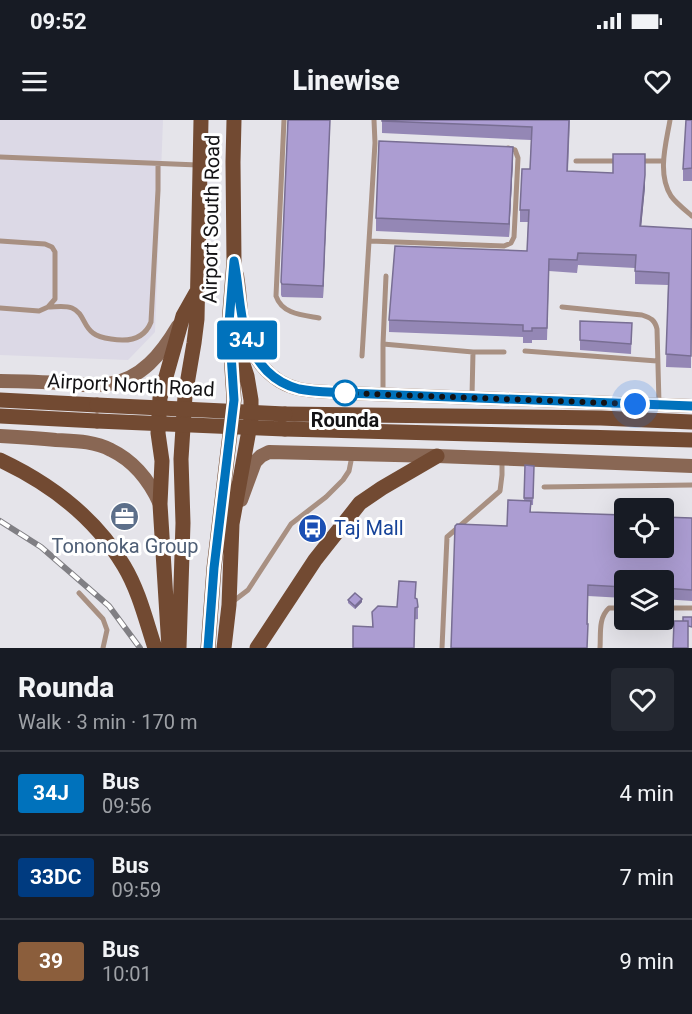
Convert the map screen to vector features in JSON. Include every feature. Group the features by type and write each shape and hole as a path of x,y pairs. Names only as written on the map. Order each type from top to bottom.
{"main road":[{"name":"Airport South Road","path":"179,648 183,524 181,459 185,396 196,319 201,120"},
{"name":"Airport South Road","path":"208,648 214,568 234,400 229,323 234,261 234,120"},
{"path":"234,261 245,333 257,360 270,374 289,386 300,389 383,395 692,406"},
{"path":"169,648 160,504 162,461 158,434 160,398 183,316 197,290"},
{"name":"Airport North Road","path":"0,381 83,385 120,381 152,362 169,340 183,316"},
{"path":"224,648 229,605 232,524 250,427 251,400 247,376 229,323"},
{"name":"Airport North Road","path":"0,400 285,414 601,418 692,422"},
{"name":"Airport North Road","path":"0,416 285,429 692,440"},
{"path":"0,436 85,442 110,449 137,469 160,504"},
{"path":"232,524 255,462 269,452 692,466"},
{"path":"257,648 315,560 360,503 437,456"},
{"path":"0,460 65,497 109,542 125,567 155,648"}],"lane":[{"path":"284,120 276,296 278,303 289,312 319,318"},
{"path":"362,356 375,143 374,120"},
{"path":"670,120 663,162 665,182 672,198 692,216"},
{"path":"375,143 387,143"},
{"path":"370,241 504,246 511,243 514,237 518,158 515,150 506,148"},
{"path":"0,157 200,165"},
{"path":"576,161 663,162"},
{"path":"0,308 39,311 48,307 70,307 82,315 89,330 98,337 128,341 146,332 152,322 158,164"},
{"path":"0,241 45,244 52,247 55,252 55,299 48,307"},
{"path":"383,395 386,276"},
{"path":"562,307 642,315 656,322 659,404"},
{"path":"383,345 472,352 504,352"},
{"path":"525,351 657,361"},
{"path":"472,352 472,398"},
{"path":"229,605 248,590 291,524 343,480 349,471 352,454"},
{"path":"442,648 447,537 500,491 502,459"},
{"path":"544,487 692,485"},
{"path":"79,593 103,619 107,630 103,648"},
{"path":"600,648 601,620 609,608 614,608"},
{"path":"674,608 692,608"}],"shaded area":[{"path":"0,120 163,120 155,332 128,360 0,355"}],"building":[{"path":"288,120 330,120 323,286 282,284 281,282"},
{"path":"382,120 569,120 567,171 613,173 613,154 645,154 640,226 692,229 691,356 666,354 669,273 635,271 636,255 578,253 577,260 549,259 547,328 532,328 532,331 523,331 523,325 389,320 395,246 527,251 529,210 520,210 522,169 530,169 532,127"},
{"path":"686,120 692,120 692,168 683,169"},
{"path":"379,141 513,147 509,224 376,218"},
{"path":"580,321 632,323 631,344 580,340"},
{"path":"525,465 534,466 533,498 524,498"},
{"path":"508,500 531,501 530,512 614,515 614,558 674,558 674,517 692,518 692,590 674,589 674,570 614,570 614,586 588,585 587,648 451,648 455,526 457,524 507,526"},
{"path":"399,581 416,582 415,598 418,607 415,608 414,648 353,648 353,626 373,627 372,612 378,606 397,607"},
{"path":"355,593 362,599 355,606 348,600"},
{"path":"683,617 692,617 692,627 688,626 688,621 683,621"},
{"path":"674,621 688,621 688,648 673,648"}],"railway":[{"path":"0,521 41,547 109,606 140,648"}],"bus line":[{"name":"34J","path":"208,648 214,568 234,400 229,323 234,261 243,325 248,342 257,360 270,374 289,386 345,393 692,406"}],"place":[{"name":"Rounda","path":"345,393"},
{"name":"Tononoka Group","path":"125,516"},
{"name":"Taj Mall","path":"313,528"}],"route":[{"path":"345,393 635,404"}]}
